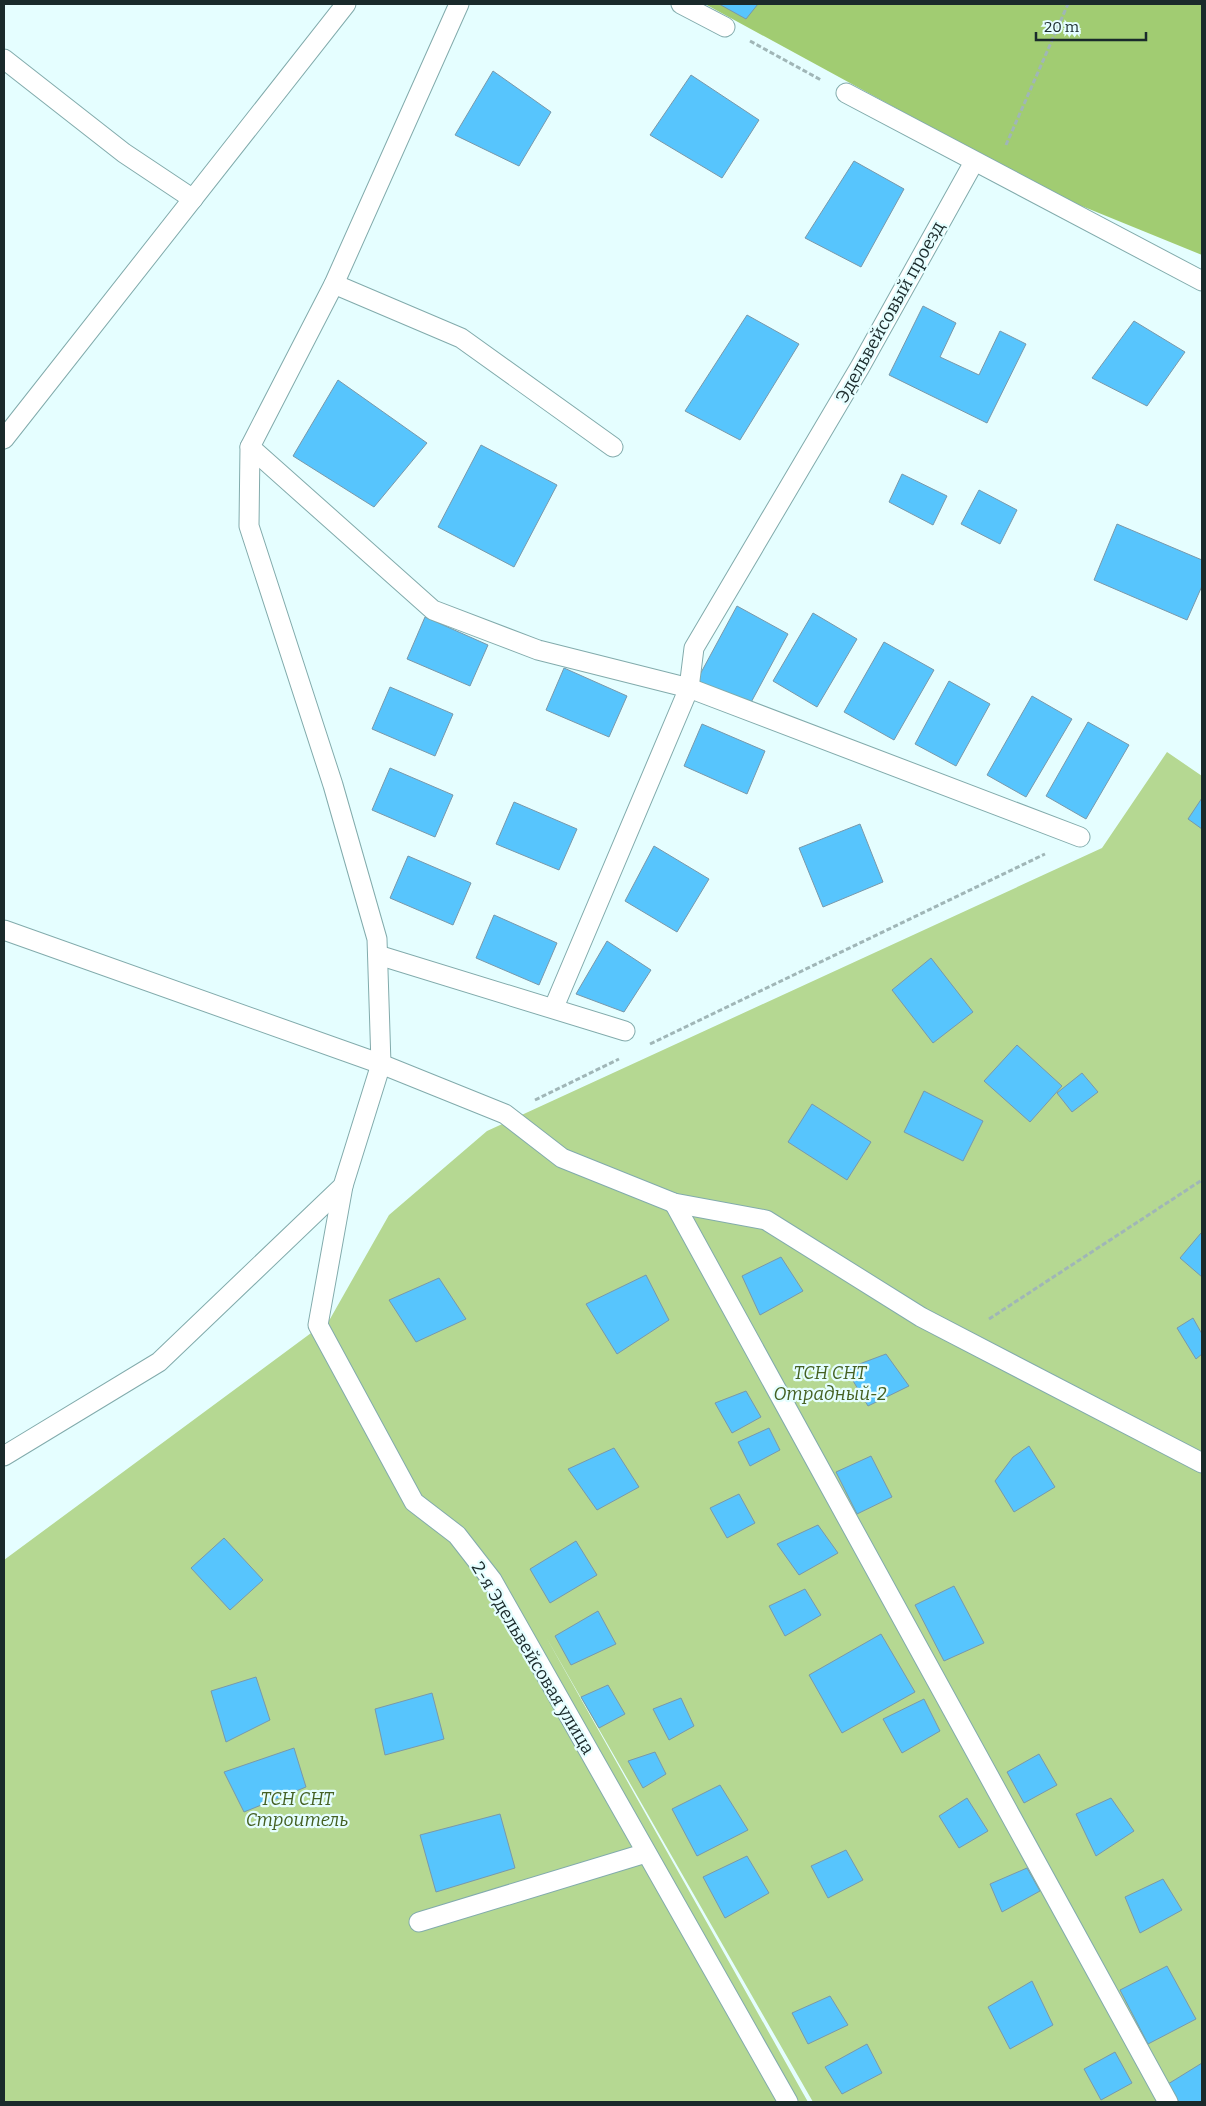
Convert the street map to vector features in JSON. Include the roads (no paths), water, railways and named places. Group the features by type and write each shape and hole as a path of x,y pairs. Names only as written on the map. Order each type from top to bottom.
{"lane":[{"path":"4,439 346,4"},
{"path":"459,4 334,284 250,447 433,610 538,650 689,688 1080,837"},
{"path":"681,4 725,27"},
{"path":"4,59 124,153 192,199"},
{"path":"846,94 1202,281"},
{"name":"Эдельвейсовый проезд","path":"554,1007 689,688 694,648 860,367 974,162"},
{"path":"334,284 461,338 614,447"},
{"name":"2-я Эдельвейсовая улица","path":"250,447 249,526 333,786 377,939 381,1064 344,1186 318,1324 414,1502 457,1535 492,1580 788,2102"},
{"path":"4,930 381,1064 505,1114 562,1158 674,1202 766,1220 921,1317 1202,1463"},
{"path":"378,955 625,1030"},
{"path":"4,1456 158,1362 344,1186"},
{"path":"674,1202 1168,2102"},
{"path":"419,1922 646,1853"}],"park label":[{"name":"ТСН СНТ Отрадный-2","path":"830,1384"},
{"name":"ТСН СНТ Строитель","path":"297,1809"}]}
